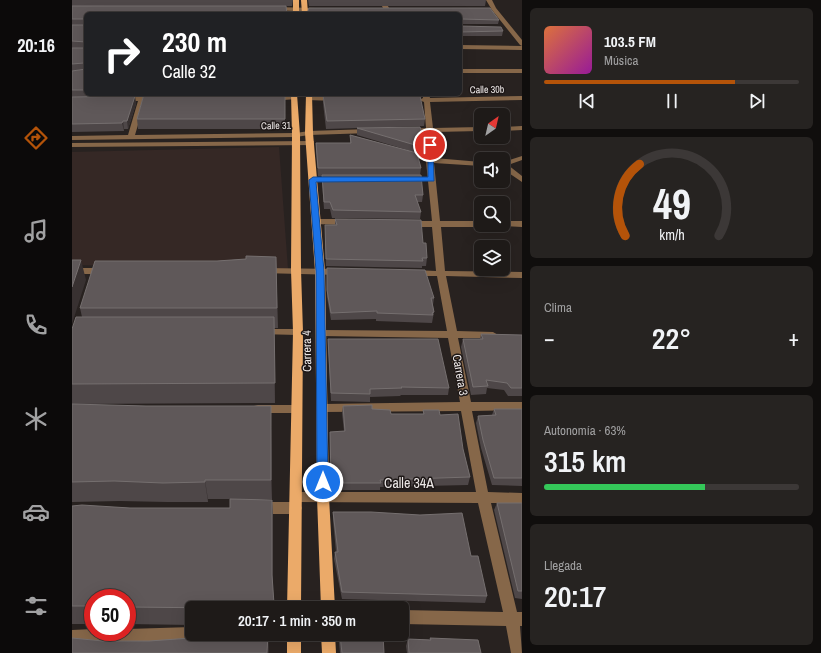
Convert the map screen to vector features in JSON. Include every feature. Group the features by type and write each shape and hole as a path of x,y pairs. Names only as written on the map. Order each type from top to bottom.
{"main road":[{"path":"296,0 296,12"},
{"path":"304,0 305,12"},
{"name":"Carrera 4","path":"294,96 296,139 296,270 298,332 294,601"},
{"name":"Carrera 4","path":"309,96 310,143 317,179 323,408 323,497 328,601"},
{"path":"294,641 294,653"},
{"path":"328,641 329,653"}],"street":[{"path":"382,0 387,12"},
{"path":"489,0 494,10 522,44"},
{"path":"265,9 296,12 319,10"},
{"path":"378,9 387,12 394,9"},
{"path":"486,9 494,10"},
{"path":"501,28 508,28"},
{"path":"462,47 522,48"},
{"path":"462,70 522,71"},
{"path":"111,100 142,96 166,99"},
{"path":"131,138 142,96"},
{"path":"262,99 294,96"},
{"path":"309,96 341,99"},
{"name":"Calle 30b","path":"412,100 427,97 522,98"},
{"name":"Carrera 3","path":"427,97 430,130 430,160 428,179 441,273 484,498 517,619 518,653"},
{"path":"510,129 522,128"},
{"path":"399,131 474,129"},
{"name":"Calle 31","path":"72,145 296,139 310,133 376,131"},
{"path":"330,132 353,138"},
{"name":"Calle 31","path":"72,138 296,139 310,143"},
{"path":"399,151 430,160 474,163"},
{"path":"510,162 522,158"},
{"path":"510,171 522,180"},
{"path":"317,222 356,222"},
{"path":"404,224 474,224"},
{"path":"510,224 522,224"},
{"path":"256,271 296,270 350,272"},
{"path":"72,271 95,275 112,271"},
{"path":"403,273 522,275"},
{"path":"250,332 298,332"},
{"path":"321,333 507,335"},
{"path":"323,408 466,405 522,406"},
{"path":"250,409 296,409"},
{"name":"Calle 34A","path":"248,508 323,497 522,498"},
{"path":"409,617 517,619"},
{"path":"72,637 185,635"}],"shaded area":[{"path":"279,147 288,269 72,265 72,152"}],"building":[{"path":"72,6 286,6 287,12 84,12 84,19 72,19"},
{"path":"309,8 490,8 499,20 462,19 462,12 308,11"},
{"path":"72,25 84,25 84,42 72,41"},
{"path":"462,26 501,27 503,31 462,32"},
{"path":"72,48 84,48 84,63 72,64"},
{"path":"84,69 84,90 72,90 72,71"},
{"path":"135,96 127,121 123,121 122,123 72,124 72,97"},
{"path":"143,96 285,96 285,119 137,119"},
{"path":"323,96 420,96 425,119 327,121"},
{"path":"420,127 424,139 420,139 420,142 414,141 415,145 357,128"},
{"path":"350,135 417,153 421,168 318,168 316,143 351,143"},
{"path":"322,175 421,175 423,195 415,195 421,212 333,210 330,202 324,202"},
{"path":"335,219 421,220 423,243 426,243 427,258 422,258 423,261 326,259 325,225 337,225"},
{"path":"246,256 276,257 277,308 80,308 95,261 217,261 246,259"},
{"path":"72,260 81,260 72,287"},
{"path":"327,268 425,270 434,298 431,298 434,312 432,313 433,315 377,313 377,311 331,313 327,290"},
{"path":"76,317 274,317 275,383 72,384 72,329"},
{"path":"481,334 522,335 522,388 511,388 507,383 486,380 488,386 473,387 463,339 483,339"},
{"path":"328,339 438,339 449,388 401,387 402,388 370,389 370,394 331,393"},
{"path":"72,404 146,406 271,406 271,480 205,480 205,482 163,483 114,481 72,482"},
{"path":"372,405 372,409 390,410 391,414 424,414 423,410 439,410 440,415 458,414 463,449 470,477 380,480 381,483 331,483 330,432 345,431 343,406"},
{"path":"494,409 522,409 522,478 494,478 478,416 496,415"},
{"path":"230,499 272,500 272,575 274,601 185,601 185,608 136,607 136,589 84,589 84,606 72,606 72,506 82,505 130,508 230,508"},
{"path":"497,503 522,503 522,591 518,591"},
{"path":"333,512 371,512 420,515 462,513 471,556 478,556 487,596 342,592 335,552 338,552"},
{"path":"72,638 84,639 84,641 149,641 185,638 185,641 268,641 267,653 72,653"},
{"path":"430,638 478,640 481,653 409,653 409,639 431,640"},
{"path":"341,641 383,641 384,653 342,653"}],"route":[{"path":"323,482 320,271 313,180 432,179 430,145"}]}
